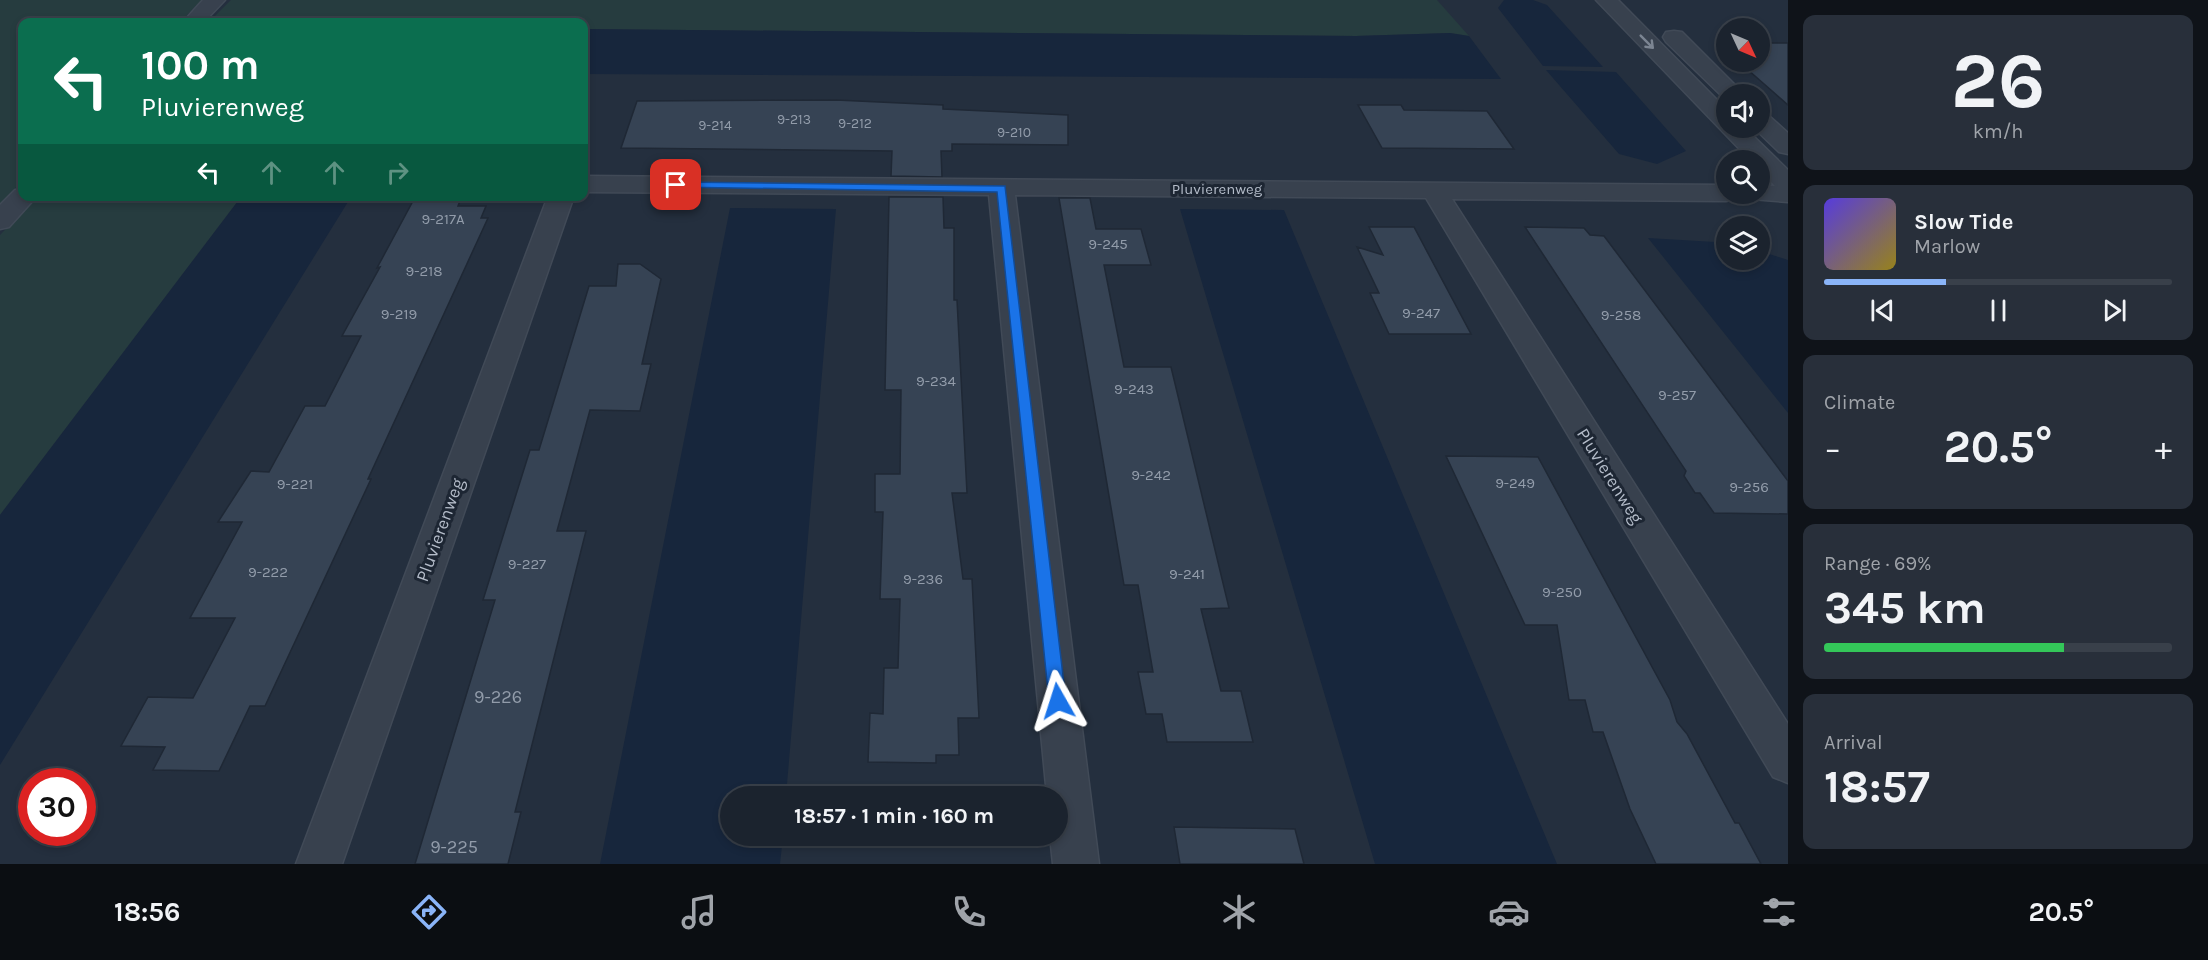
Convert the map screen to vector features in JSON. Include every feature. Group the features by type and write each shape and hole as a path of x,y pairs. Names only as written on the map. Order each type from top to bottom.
{"street":[{"path":"198,18 215,0"},
{"path":"1606,0 1716,112"},
{"path":"1660,24 1723,84"},
{"path":"1770,130 1788,147"},
{"path":"1742,138 1788,184"},
{"name":"Pluvierenweg","path":"588,184 1716,193"},
{"path":"1002,189 1076,864"},
{"name":"Pluvierenweg","path":"1433,189 1788,762"},
{"path":"1770,194 1788,194"},
{"path":"0,221 19,201"},
{"name":"Pluvierenweg","path":"319,864 559,201"}],"green space":[{"path":"0,0 202,0 184,18 18,18 18,185 0,204"},
{"path":"231,0 1437,0 1469,36 1450,33 1356,36 588,29 588,18 213,18"},
{"path":"33,201 238,201 0,515 0,235"}],"water":[{"path":"1504,0 1533,0 1547,5 1603,67 1543,66 1498,8"},
{"path":"588,29 1356,36 1450,33 1469,36 1501,79 588,74"},
{"path":"1546,70 1616,72 1686,151 1657,164 1619,154"},
{"path":"238,201 349,201 0,765 0,515"},
{"path":"730,208 836,209 787,786 720,786 720,846 782,846 780,864 600,864"},
{"path":"1180,209 1284,210 1557,864 1375,864"},
{"path":"1648,238 1715,242 1716,270 1770,270 1770,254 1788,260 1788,413"}],"building":[{"path":"1770,43 1788,43 1788,105 1770,89 1770,84 1764,84 1750,72 1770,72"},
{"path":"836,100 943,105 943,109 1068,115 1068,145 952,144 952,151 941,151 942,177 891,176 892,151 621,148 637,101"},
{"path":"1358,105 1401,105 1404,110 1487,111 1514,149 1382,148"},
{"path":"889,197 943,197 944,228 954,228 954,300 957,300 967,493 952,493 963,579 972,579 979,718 958,718 959,755 936,755 936,763 868,762 870,713 883,714 884,668 898,668 900,599 880,599 883,512 875,512 875,474 900,474 901,390 885,390"},
{"path":"1059,198 1090,198 1096,229 1141,229 1151,265 1104,265 1124,367 1171,367 1229,608 1201,609 1221,691 1241,691 1253,742 1167,742 1162,714 1146,714 1138,672 1153,672 1138,585 1124,585"},
{"path":"413,201 460,201 458,206 486,206 481,218 488,218 368,479 371,479 265,706 250,706 219,771 153,770 165,747 121,746 148,697 193,698 235,618 190,618 242,522 218,522 251,471 269,472 305,406 325,406 361,336 342,336"},
{"path":"1369,227 1414,227 1471,334 1389,334 1370,293 1379,293 1357,247 1383,255"},
{"path":"1525,227 1584,228 1590,235 1604,236 1788,481 1788,514 1714,513 1700,493 1695,493 1684,476 1686,471"},
{"path":"618,264 640,264 661,279 642,364 651,364 640,411 590,410 557,531 586,531 515,812 521,812 508,864 415,864 495,600 483,600 530,450 539,450 589,286 616,286"},
{"path":"1446,456 1538,457 1670,700 1677,722 1687,734 1735,823 1739,823 1761,864 1656,864 1630,809 1603,732 1593,732 1585,700 1569,700 1557,625 1525,625"},
{"path":"1174,827 1295,829 1304,864 1180,864"}],"route":[{"path":"676,185 1002,189 1058,701"}]}
